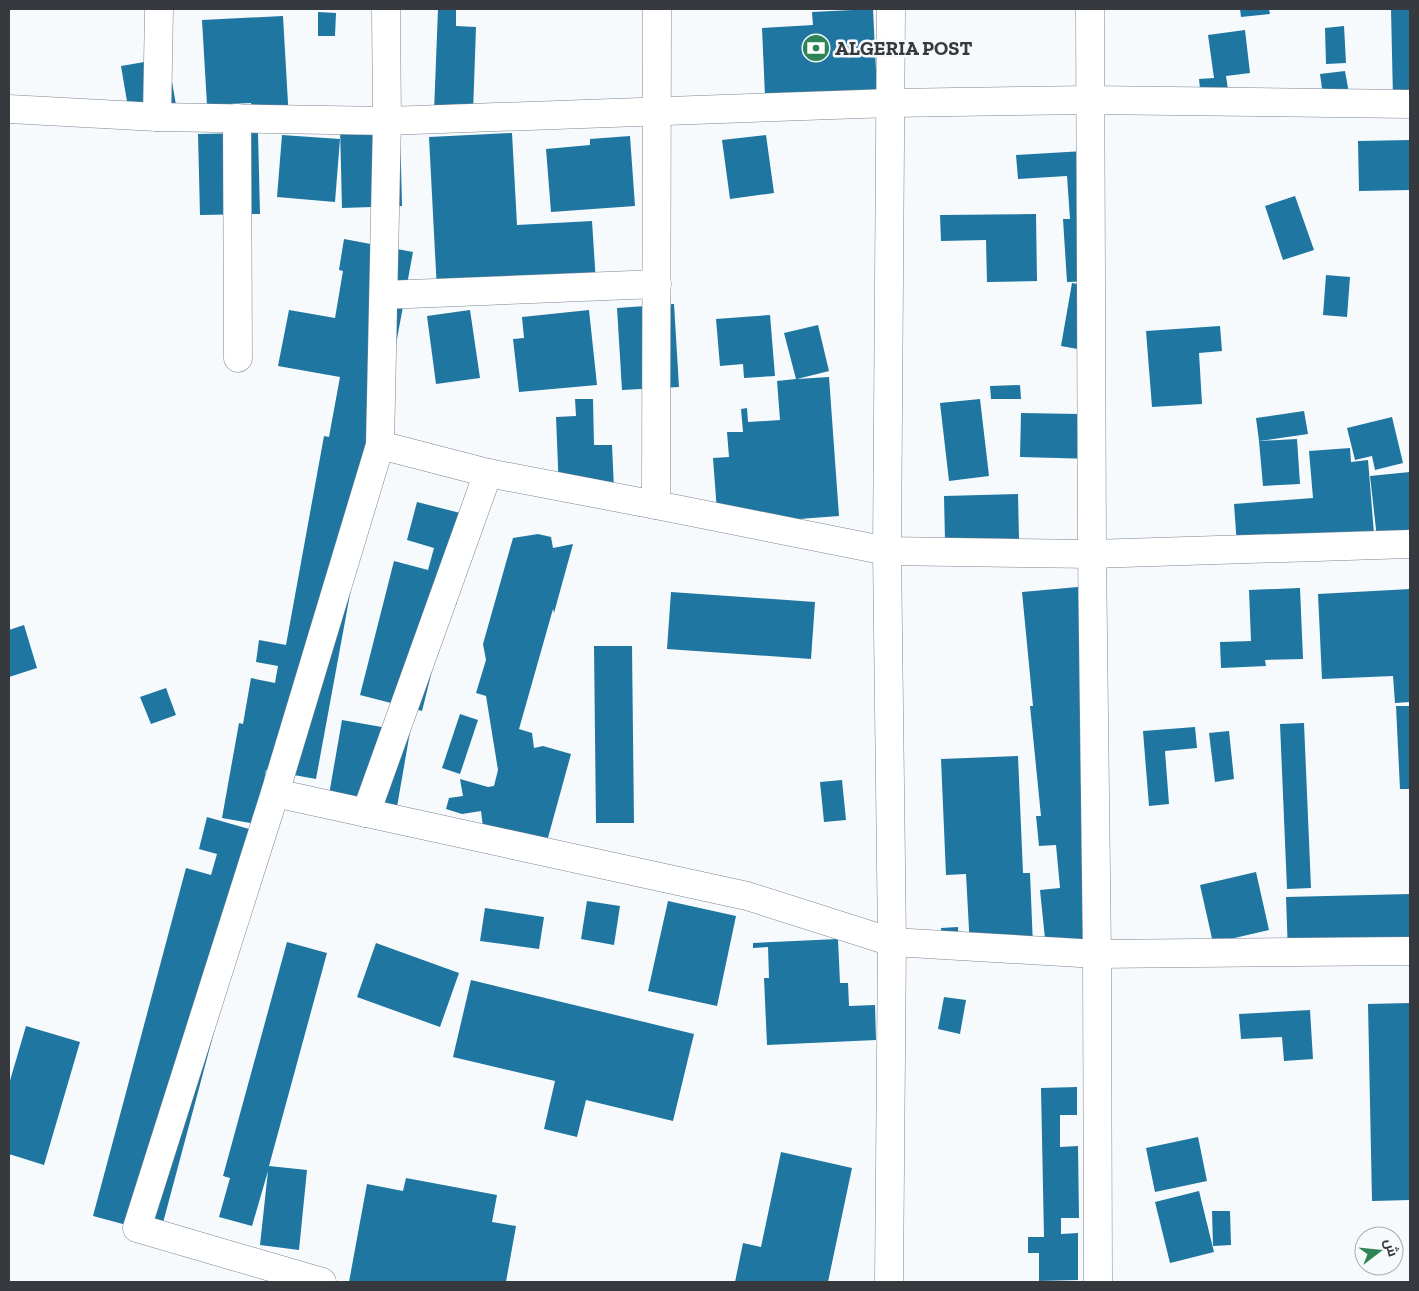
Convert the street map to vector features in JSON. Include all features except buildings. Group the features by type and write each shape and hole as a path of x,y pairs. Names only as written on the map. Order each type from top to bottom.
{"street":[{"path":"158,117 159,9"},
{"path":"322,1282 137,1228 275,794 380,445 387,120 386,9"},
{"path":"656,505 658,284 657,9"},
{"path":"889,1282 892,942 887,551 891,9"},
{"path":"1090,9 1098,1282"},
{"path":"9,109 158,117 387,120 891,103 1090,100 1410,104"},
{"path":"237,118 238,358"},
{"path":"384,295 658,284"},
{"path":"380,445 488,473 887,551 1092,554 1410,544"},
{"path":"366,813 488,473"},
{"path":"275,794 747,896 892,942 1097,954 1410,951"}],"place":[{"name":"ALGERIA POST","path":"816,48"}]}
